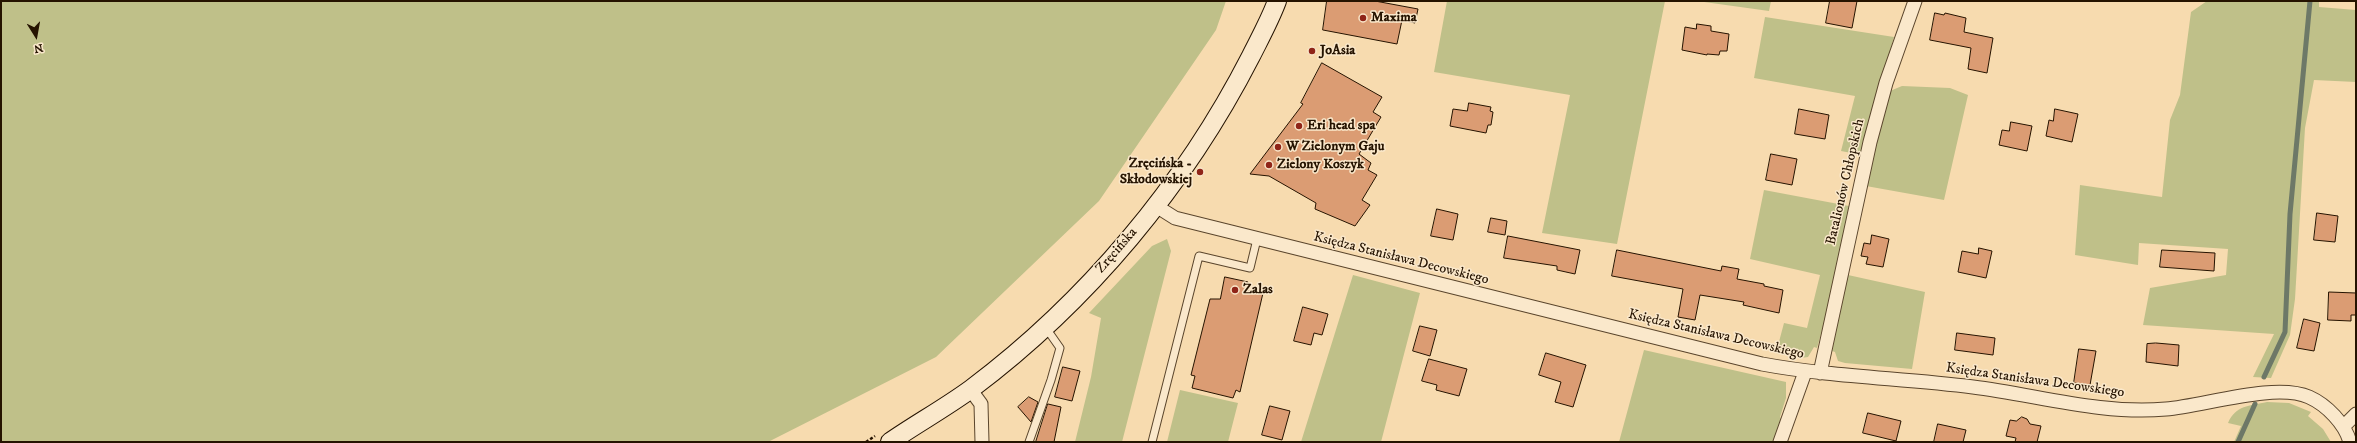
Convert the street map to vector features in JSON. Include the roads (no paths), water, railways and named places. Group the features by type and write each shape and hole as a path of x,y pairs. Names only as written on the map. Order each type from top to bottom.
{"street":[{"name":"Zręcińska","path":"884,438 970,389 1045,327 1100,272 1156,206 1214,122 1243,71 1277,1"},
{"name":"Batalionów Chłopskich","path":"1820,373 1870,142 1886,83 1915,1"},
{"name":"Księdza Stanisława Decowskiego","path":"1156,206 1175,218 1257,239 1698,349 1805,372 1973,387 2103,408 2138,410 2173,408 2270,393 2292,394 2309,397 2331,413 2343,427 2350,442"},
{"path":"1780,442 1805,372"},
{"path":"970,389 981,404 982,442"},
{"path":"2343,427 2356,414"}],"lane":[{"path":"1152,442 1199,256 1250,268 1257,239"},
{"path":"1029,442 1051,380 1060,348 1045,327"}],"waterway":[{"path":"2264,377 2285,332 2290,214 2310,1"},
{"path":"2238,442 2255,404"}],"place":[{"name":"Maxima","path":"1363,18"},
{"name":"JoAsia","path":"1312,51"},
{"name":"Eri head spa","path":"1299,126"},
{"name":"W Zielonym Gaju","path":"1278,147"},
{"name":"Zielony Koszyk","path":"1269,165"},
{"name":"Zręcińska - Skłodowskiej","path":"1200,172"},
{"name":"Zalas","path":"1235,290"}]}
